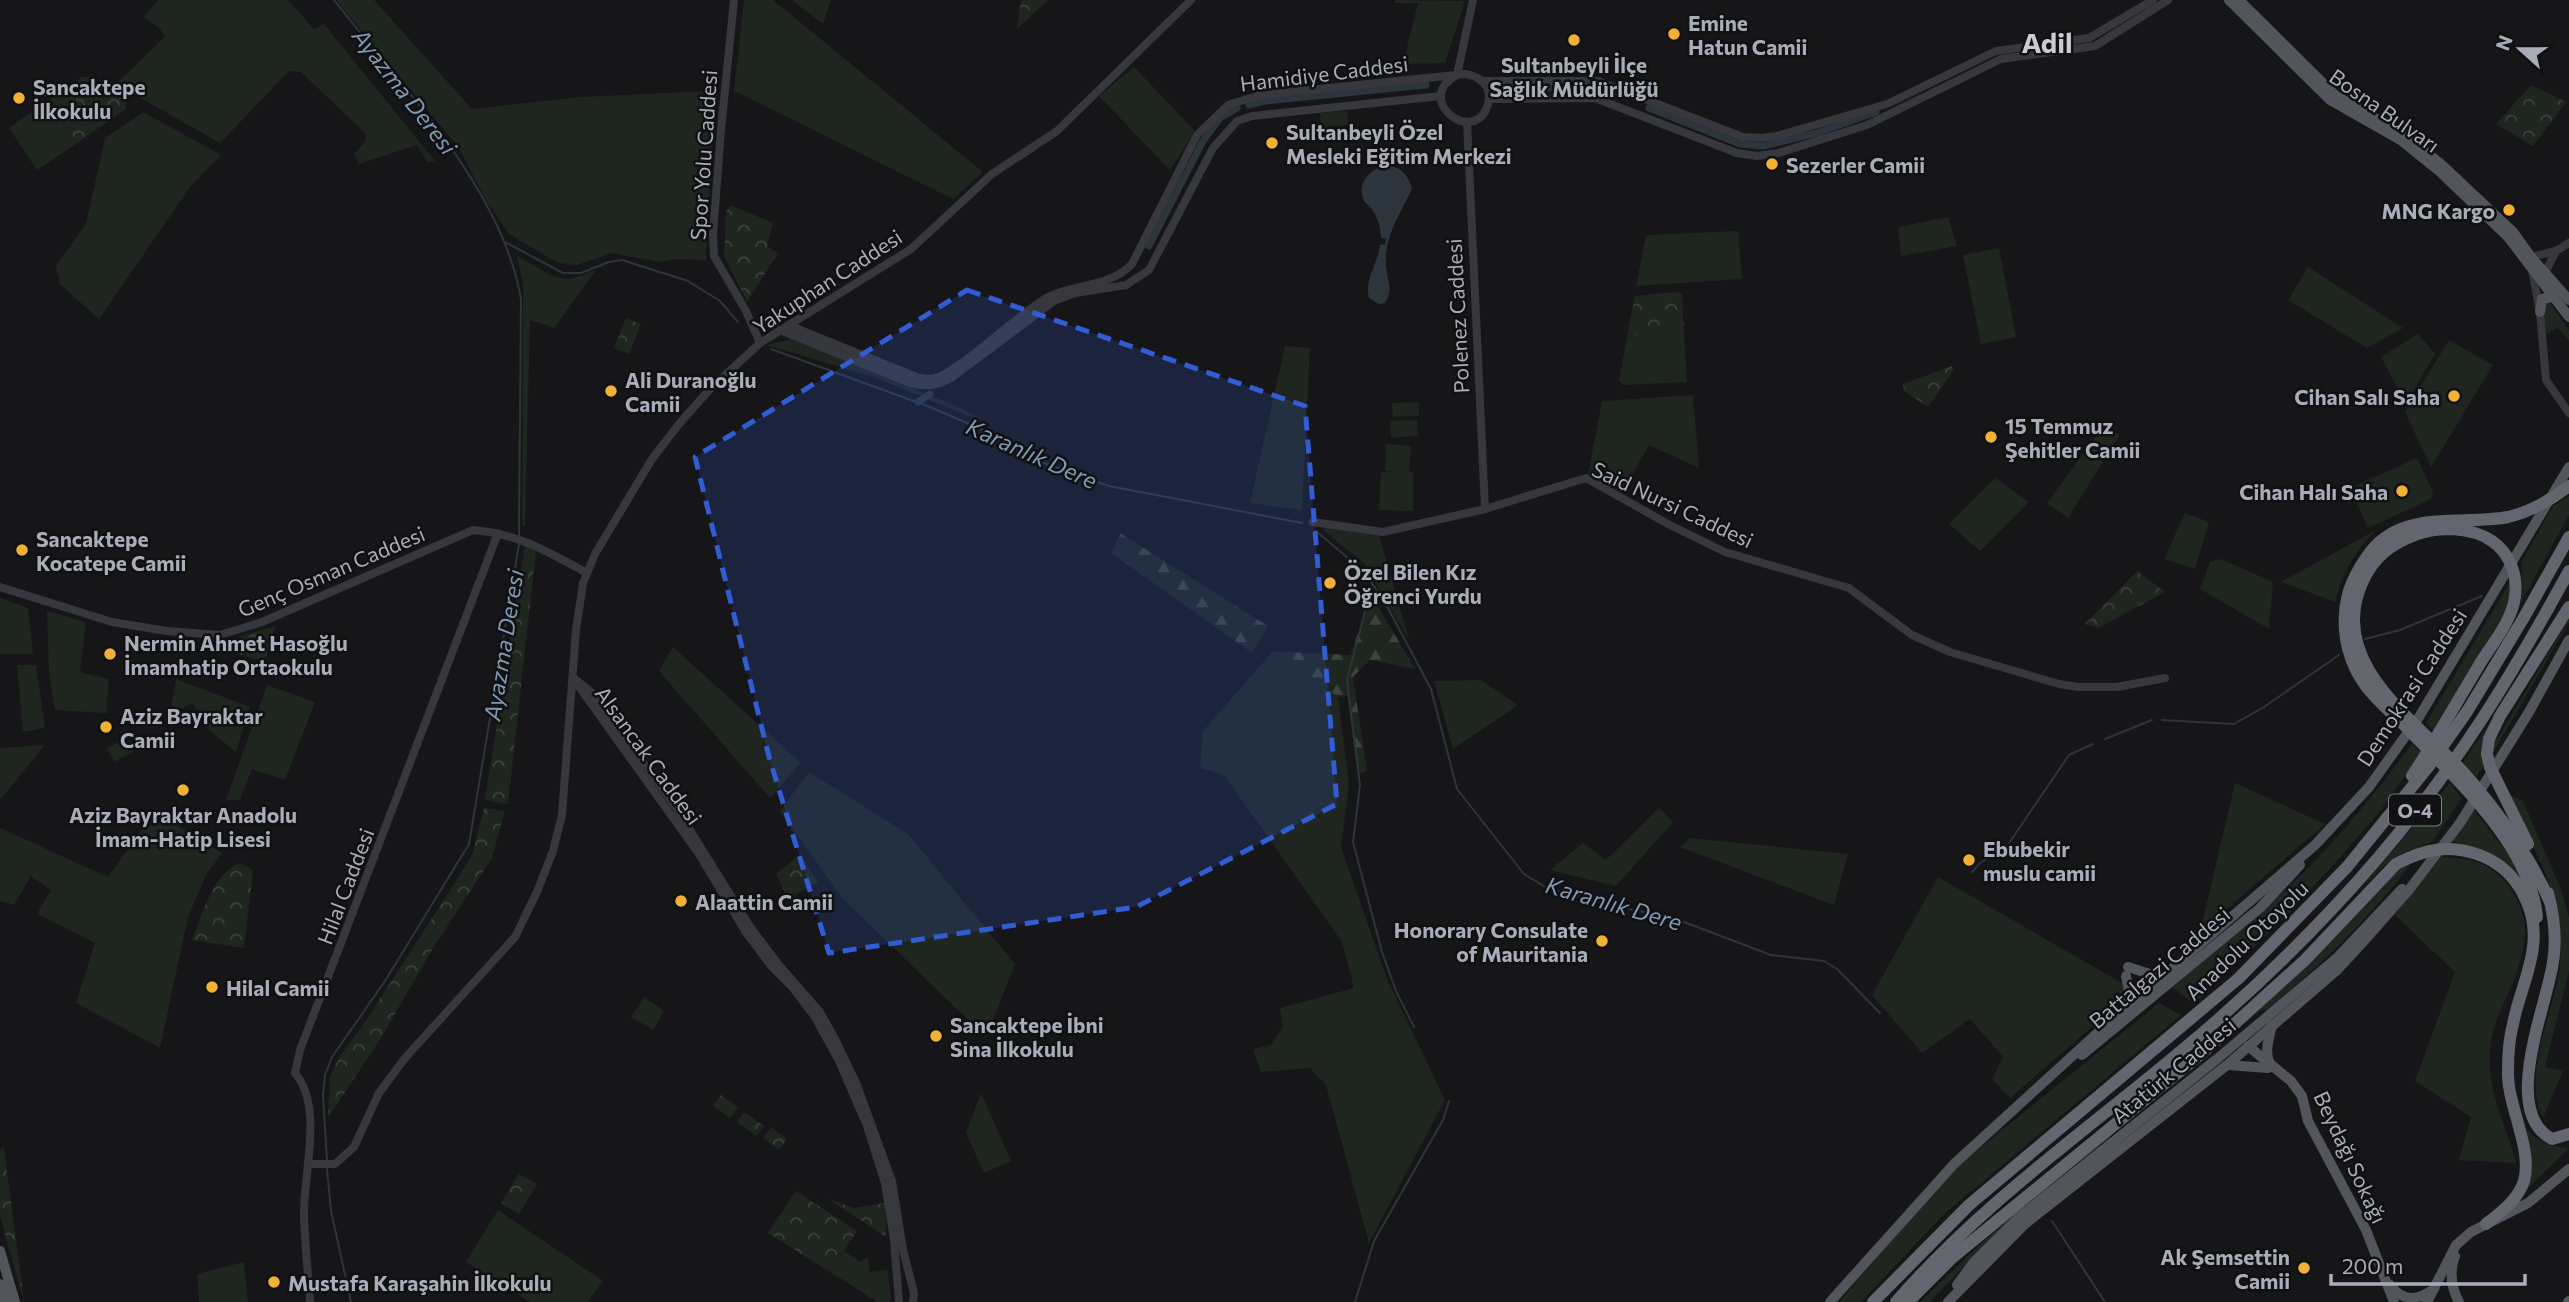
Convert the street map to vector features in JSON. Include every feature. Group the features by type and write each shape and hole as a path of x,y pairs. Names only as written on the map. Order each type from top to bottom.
{"highway":[{"path":"2408,723 2368,690 2348,650 2344,630 2345,608 2358,569 2386,536 2402,528 2442,521 2510,516 2532,508 2569,486"},
{"path":"2277,941 2397,799 2511,612 2515,597 2515,577 2504,553 2495,542 2470,531 2421,532 2397,542 2381,554 2368,569 2355,609 2355,634 2363,662 2372,678 2408,723 2486,807 2521,845 2550,902"},
{"name":"Anadolu Otoyolu","path":"1872,1302 1969,1205 2208,1006 2277,941 2347,867 2429,766 2496,666 2569,537"},
{"name":"Anadolu Otoyolu","path":"1896,1302 1948,1248 2013,1189 2221,1017 2319,923 2368,870 2438,783 2504,684 2569,571"},
{"path":"2569,607 2501,716 2489,739 2487,754 2508,806 2543,875 2555,934 2553,964 2533,1045 2528,1084 2530,1111 2543,1135 2552,1139 2569,1134"},
{"path":"2486,807 2532,886 2538,920 2512,1025 2508,1076 2524,1151 2523,1183 2514,1200 2486,1224"},
{"path":"1908,1302 1953,1257 2208,1048 2305,960 2396,864 2435,848 2454,848 2488,859 2512,878 2522,891 2532,917 2533,944"}],"main road":[{"name":"Bosna Bulvarı","path":"2229,0 2330,100 2402,141 2438,170 2508,237 2569,317"},
{"name":"Bosna Bulvarı","path":"2239,0 2334,94 2406,135 2442,165 2513,232 2569,300"},
{"path":"2539,312 2542,299 2552,297"},
{"name":"Demokrasi Caddesi","path":"2157,983 2315,845 2369,788 2419,717 2569,467"},
{"name":"Atatürk Caddesi","path":"1946,1302 2039,1212 2104,1164 2227,1065 2336,971 2384,919 2449,839 2491,775 2569,640"},
{"name":"Battalgazi Caddesi","path":"2016,1106 2081,1056 2260,908 2291,876 2315,845"},
{"name":"Atatürk Caddesi","path":"1946,1302 1974,1262 2017,1219 2217,1059 2338,957 2389,901 2427,867"},
{"path":"2127,1009 2130,996 2127,971 2166,975"},
{"name":"Battalgazi Caddesi","path":"1830,1302 1954,1164 2157,983"},
{"path":"2269,1066 2267,1045 2272,1025"},
{"path":"2245,1049 2269,1066"},
{"path":"2227,1065 2269,1066"},
{"name":"Beydağı Sokağı","path":"2269,1066 2291,1081 2302,1096 2308,1121 2366,1230 2395,1302"},
{"path":"2552,1139 2569,1144"},
{"path":"2427,1302 2437,1287 2451,1252 2471,1232 2528,1203 2569,1169"},
{"path":"2459,1302 2452,1284 2452,1264 2457,1251 2471,1232"},
{"path":"0,1251 15,1302"},
{"path":"2386,1279 2396,1293 2412,1299 2425,1296 2437,1287"},
{"path":"0,1284 5,1302"}],"street":[{"name":"Spor Yolu Caddesi","path":"734,0 721,130 713,234 714,256 746,311 760,343"},
{"name":"Yakuphan Caddesi","path":"309,1164 328,1165 342,1160 354,1147 379,1093 405,1058 515,937 553,851 562,815 576,630 583,583 595,554 622,506 674,431 709,390 760,343 911,249 992,174 1057,131 1191,0"},
{"path":"1457,75 1474,0"},
{"path":"1482,81 1598,81 1751,138 1777,136 1881,106 1989,53 2095,36 2153,0"},
{"path":"1489,99 1595,97 1748,156 1779,153 1867,125 2001,59 2095,46 2168,0"},
{"path":"2049,43 2059,51"},
{"name":"Hamidiye Caddesi","path":"784,327 919,378 933,379 945,374 1041,301 1069,289 1108,281 1122,274 1132,264 1198,135 1219,113 1238,100 1260,95 1457,75"},
{"path":"1457,75 1473,75 1482,81 1489,99 1488,106 1479,117 1467,122 1448,115 1441,96 1446,83 1457,75"},
{"path":"784,327 910,383 937,385 951,379 1054,301 1074,293 1126,285 1149,270 1208,155 1237,121 1249,116 1441,96"},
{"path":"1628,109 1644,97"},
{"path":"1238,100 1249,116"},
{"path":"1881,106 1883,117"},
{"name":"Polenez Caddesi","path":"1467,122 1485,509"},
{"path":"2531,257 2556,251 2569,243"},
{"path":"2545,273 2556,251"},
{"path":"2532,270 2546,380 2569,412"},
{"name":"Said Nursi Caddesi","path":"1313,522 1383,532 1485,509 1586,478 1725,552 1849,588 1912,635 1950,652 2059,684 2078,687 2117,687 2165,678"},
{"name":"Genç Osman Caddesi","path":"0,587 113,622 167,631 220,635 262,622 473,530 519,538 587,573"},
{"name":"Hilal Caddesi","path":"310,1302 304,1213 309,1164 309,1118 304,1084 295,1073 300,1050 498,533"},
{"name":"Alsancak Caddesi","path":"574,678 583,696 717,877 745,930 815,1017 839,1061 867,1126 885,1183 899,1300"},
{"name":"Alsancak Caddesi","path":"774,965 820,1012 857,1085 892,1181 913,1297"},
{"path":"896,1266 901,1260 906,1261"},
{"path":"899,1300 913,1297"}],"highlighted area":[{"path":"967,290 1305,406 1337,804 1136,907 829,953 769,757 695,457"}],"green space":[{"path":"158,0 288,0 314,29 324,24 435,161 427,162 417,145 359,164 354,154 366,141 366,134 301,72 289,71 220,143 116,84 165,37 160,29 144,17"},
{"path":"336,0 374,0 472,109 581,97 709,91 714,95 706,260 677,259 659,262 612,253 577,265 558,263 509,234 487,202 459,148"},
{"path":"744,0 773,0 983,172 953,199 734,91"},
{"path":"792,0 831,0 823,24"},
{"path":"1021,0 1048,0 1017,29"},
{"path":"1395,0 1465,1 1445,63 1403,64 1418,3 1395,3"},
{"path":"1134,67 1195,131 1170,170 1099,96"},
{"path":"82,77 91,77 126,101 126,109 77,143 48,101"},
{"path":"2531,85 2566,102 2533,146 2496,124"},
{"path":"48,101 77,143 37,170 9,128"},
{"path":"1347,111 1348,125 1321,127 1320,113"},
{"path":"143,112 221,155 190,187 99,319 60,284 56,266 86,224 105,138"},
{"path":"730,205 773,223 767,246 778,253 747,302 724,256 726,212"},
{"path":"1948,217 1957,246 1901,256 1898,227"},
{"path":"1738,231 1742,279 1636,286 1646,235"},
{"path":"1999,248 2016,337 1981,344 1963,255"},
{"path":"517,256 554,277 570,279 596,270 554,328 530,320 525,526 522,525 523,286"},
{"path":"2308,267 2403,328 2367,348 2288,300"},
{"path":"1677,292 1682,295 1684,334 1627,336 1635,296"},
{"path":"2548,300 2569,330 2569,341 2558,328 2546,334 2542,303"},
{"path":"626,318 641,324 629,354 614,348"},
{"path":"1684,334 1687,382 1624,385 1619,381 1627,336"},
{"path":"2418,334 2435,354 2406,404 2381,357"},
{"path":"792,339 980,418 978,420 874,377 766,345"},
{"path":"2449,340 2493,365 2431,467 2405,412"},
{"path":"1285,346 1310,348 1302,510 1250,503"},
{"path":"1952,366 1953,371 1928,407 1904,391 1903,384"},
{"path":"1693,395 1699,468 1649,445 1622,492 1588,475 1602,401"},
{"path":"1419,402 1419,416 1393,417 1392,403"},
{"path":"1417,420 1418,436 1391,438 1390,421"},
{"path":"2103,427 2120,434 2068,518 2047,503"},
{"path":"1386,444 1411,446 1409,472 1414,473 1413,511 1379,510 1381,472 1395,472 1385,471"},
{"path":"2417,458 2433,492 2431,499 2368,528 2350,488"},
{"path":"1995,478 2029,502 1980,551 1949,524"},
{"path":"2569,496 2569,515 2520,604 2523,592 2521,563 2553,506"},
{"path":"2185,513 2209,522 2195,569 2164,559"},
{"path":"1325,526 1379,535 1409,640 1364,563 1323,530"},
{"path":"2376,530 2350,563 2335,602 2281,582"},
{"path":"1120,533 1268,626 1252,653 1111,553"},
{"path":"525,546 536,551 508,804 485,800"},
{"path":"2221,559 2273,582 2269,629 2200,589 2210,562"},
{"path":"2137,571 2165,592 2098,628 2085,624"},
{"path":"2510,582 2508,607 2434,732 2426,723"},
{"path":"1372,596 1415,669 1370,660 1353,677 1367,771 1358,774 1347,696 1338,697 1273,651 1350,655"},
{"path":"0,598 28,608 33,654 0,654"},
{"path":"47,611 86,622 80,672 109,679 106,713 55,710 49,672"},
{"path":"2569,619 2494,751 2494,739 2497,739"},
{"path":"276,626 264,662 211,645"},
{"path":"673,647 801,763 770,798 659,671"},
{"path":"1273,651 1338,697 1349,784 1341,847 1387,979 1445,1100 1369,1243 1326,1085 1310,1068 1261,1072 1253,1049 1271,1045 1283,1026 1280,1008 1354,988 1342,942 1224,775 1200,768 1203,731"},
{"path":"17,665 36,665 45,728 23,732"},
{"path":"176,679 250,707 236,752 209,730 193,703 170,714"},
{"path":"1481,680 1518,705 1453,749 1434,681"},
{"path":"267,685 315,702 285,780 252,769 240,800 226,800"},
{"path":"2490,723 2482,745 2484,766 2476,777 2463,762"},
{"path":"126,738 133,752 114,762 107,748"},
{"path":"2412,744 2422,753 2377,815 2283,919 2194,1004 2172,987 2252,920 2309,867 2360,810"},
{"path":"45,745 0,800 0,748"},
{"path":"809,772 908,834 1015,964 986,1037 843,899 780,811"},
{"path":"2235,783 2325,824 2200,932"},
{"path":"2450,783 2462,798 2432,842 2403,853 2383,867 2356,894"},
{"path":"2507,794 2523,801 2561,889 2569,917 2569,972 2545,1067 2563,1071 2543,1118 2537,1099 2536,1078 2538,1057 2559,970 2560,929 2551,889"},
{"path":"484,808 505,811 492,858 433,948 381,1038 328,1118 330,1076 340,1056 365,1022 472,856"},
{"path":"1659,808 1673,822 1616,886 1550,870 1583,843 1606,860"},
{"path":"2473,809 2518,867 2529,893 2479,849 2451,841"},
{"path":"152,810 222,853 206,875 188,917 160,1048 76,1003 95,943 37,914 51,890 31,876 14,905 0,901 0,828 108,877 137,837"},
{"path":"1690,838 1848,854 1834,905 1680,847"},
{"path":"800,855 818,882 788,899 776,874"},
{"path":"2442,857 2469,860 2492,870 2510,888 2522,911 2525,924 2523,948 2515,978 2493,1033 2490,1060 2493,1091 2516,1163 2459,1160 2471,1117 2415,1081 2455,972 2395,915 2432,859"},
{"path":"2412,862 2344,941 2266,1011 2263,1009 2254,1015 2398,870"},
{"path":"240,863 253,870 244,948 192,940 204,907 216,885 223,875"},
{"path":"1938,877 2122,983 2125,991 2124,999 2010,1098 1992,1079 2003,1057 1970,1019 1922,1053 1872,995"},
{"path":"644,997 664,1011 653,1030 631,1017"},
{"path":"2159,1003 2181,1015 1943,1215 1861,1302 1839,1302 1931,1195 1965,1160"},
{"path":"981,1093 1011,1161 984,1173 966,1133"},
{"path":"721,1095 738,1107 730,1118 713,1106"},
{"path":"744,1112 764,1126 756,1136 737,1122"},
{"path":"771,1127 787,1139 779,1150 763,1138"},
{"path":"2527,1130 2546,1143 2569,1148 2524,1192 2524,1133"},
{"path":"2109,1136 2113,1139 2004,1225 1930,1302 1920,1302 2003,1222"},
{"path":"4,1147 24,1301 0,1216 0,1149"},
{"path":"519,1174 537,1184 519,1214 501,1203"},
{"path":"796,1191 857,1231 830,1272 768,1233"},
{"path":"828,1199 854,1208 885,1203 886,1237"},
{"path":"498,1210 603,1281 588,1302 530,1302 466,1262"},
{"path":"844,1251 860,1262 868,1257 870,1272 887,1270 891,1297 889,1302 878,1302 830,1272"},
{"path":"244,1262 248,1302 199,1302 197,1274"}],"shaded area":[{"path":"1386,165 1403,172 1412,189 1390,235 1386,255 1389,294 1385,303 1379,304 1369,298 1368,284 1380,245 1385,244 1386,239 1381,238 1377,217 1364,201 1362,187 1367,177"}],"waterway":[{"name":"Ayazma Deresi","path":"334,0 446,140 493,218 510,258 521,299 519,538"},
{"path":"1249,105 1265,101 1426,85"},
{"path":"1511,88 1607,88 1622,96"},
{"path":"1149,246 1203,141 1220,118 1237,108"},
{"path":"1649,108 1740,144 1763,146 1817,133 1876,112"},
{"name":"Karanlık Dere","path":"505,242 563,273 581,273 622,260 688,281 720,301 738,322"},
{"name":"Karanlık Dere","path":"771,349 930,407 981,429 1030,458 1109,486 1302,523"},
{"path":"918,402 930,394"},
{"name":"Karanlık Dere","path":"1316,531 1361,569 1387,606 1431,689 1457,789 1524,874 1549,889 1684,922 1771,955 1824,961 1837,969 1880,1013"},
{"name":"Ayazma Deresi","path":"327,1160 323,1096 325,1075 332,1057 385,981 469,844 519,544"},
{"path":"1372,585 1347,680 1360,785 1353,842 1382,952 1396,991 1414,1027"},
{"path":"2365,639 2400,630 2482,596"},
{"path":"2162,720 2234,724 2264,707 2339,655"},
{"path":"2105,739 2152,720"},
{"path":"1972,872 1980,863 2007,846 2069,755 2093,744"},
{"path":"1355,1302 1374,1241 1443,1120 1449,1101"},
{"name":"Ayazma Deresi","path":"327,1169 331,1211 351,1302"},
{"name":"Karanlık Dere","path":"2052,1221 2105,1302"}],"place":[{"name":"Emine Hatun Camii","path":"1674,34"},
{"name":"Sultanbeyli İlçe Sağlık Müdürlüğü","path":"1574,40"},
{"name":"Sancaktepe İlkokulu","path":"19,98"},
{"name":"Sultanbeyli Özel Mesleki Eğitim Merkezi","path":"1272,143"},
{"name":"Sezerler Camii","path":"1772,164"},
{"name":"MNG Kargo","path":"2509,210"},
{"name":"Ali Duranoğlu Camii","path":"611,391"},
{"name":"Cihan Salı Saha","path":"2454,396"},
{"name":"15 Temmuz Şehitler Camii","path":"1991,437"},
{"name":"Cihan Halı Saha","path":"2402,491"},
{"name":"Sancaktepe Kocatepe Camii","path":"22,550"},
{"name":"Özel Bilen Kız Öğrenci Yurdu","path":"1330,583"},
{"name":"Nermin Ahmet Hasoğlu İmamhatip Ortaokulu","path":"110,654"},
{"name":"Aziz Bayraktar Camii","path":"106,727"},
{"name":"Aziz Bayraktar Anadolu İmam-Hatip Lisesi","path":"183,790"},
{"name":"Ebubekir muslu camii","path":"1969,860"},
{"name":"Alaattin Camii","path":"681,901"},
{"name":"Honorary Consulate of Mauritania","path":"1602,941"},
{"name":"Hilal Camii","path":"212,987"},
{"name":"Sancaktepe İbni Sina İlkokulu","path":"936,1036"},
{"name":"Ak Şemsettin Camii","path":"2304,1268"},
{"name":"Mustafa Karaşahin İlkokulu","path":"274,1282"}],"district":[{"name":"Adil","path":"2047,42"}]}
